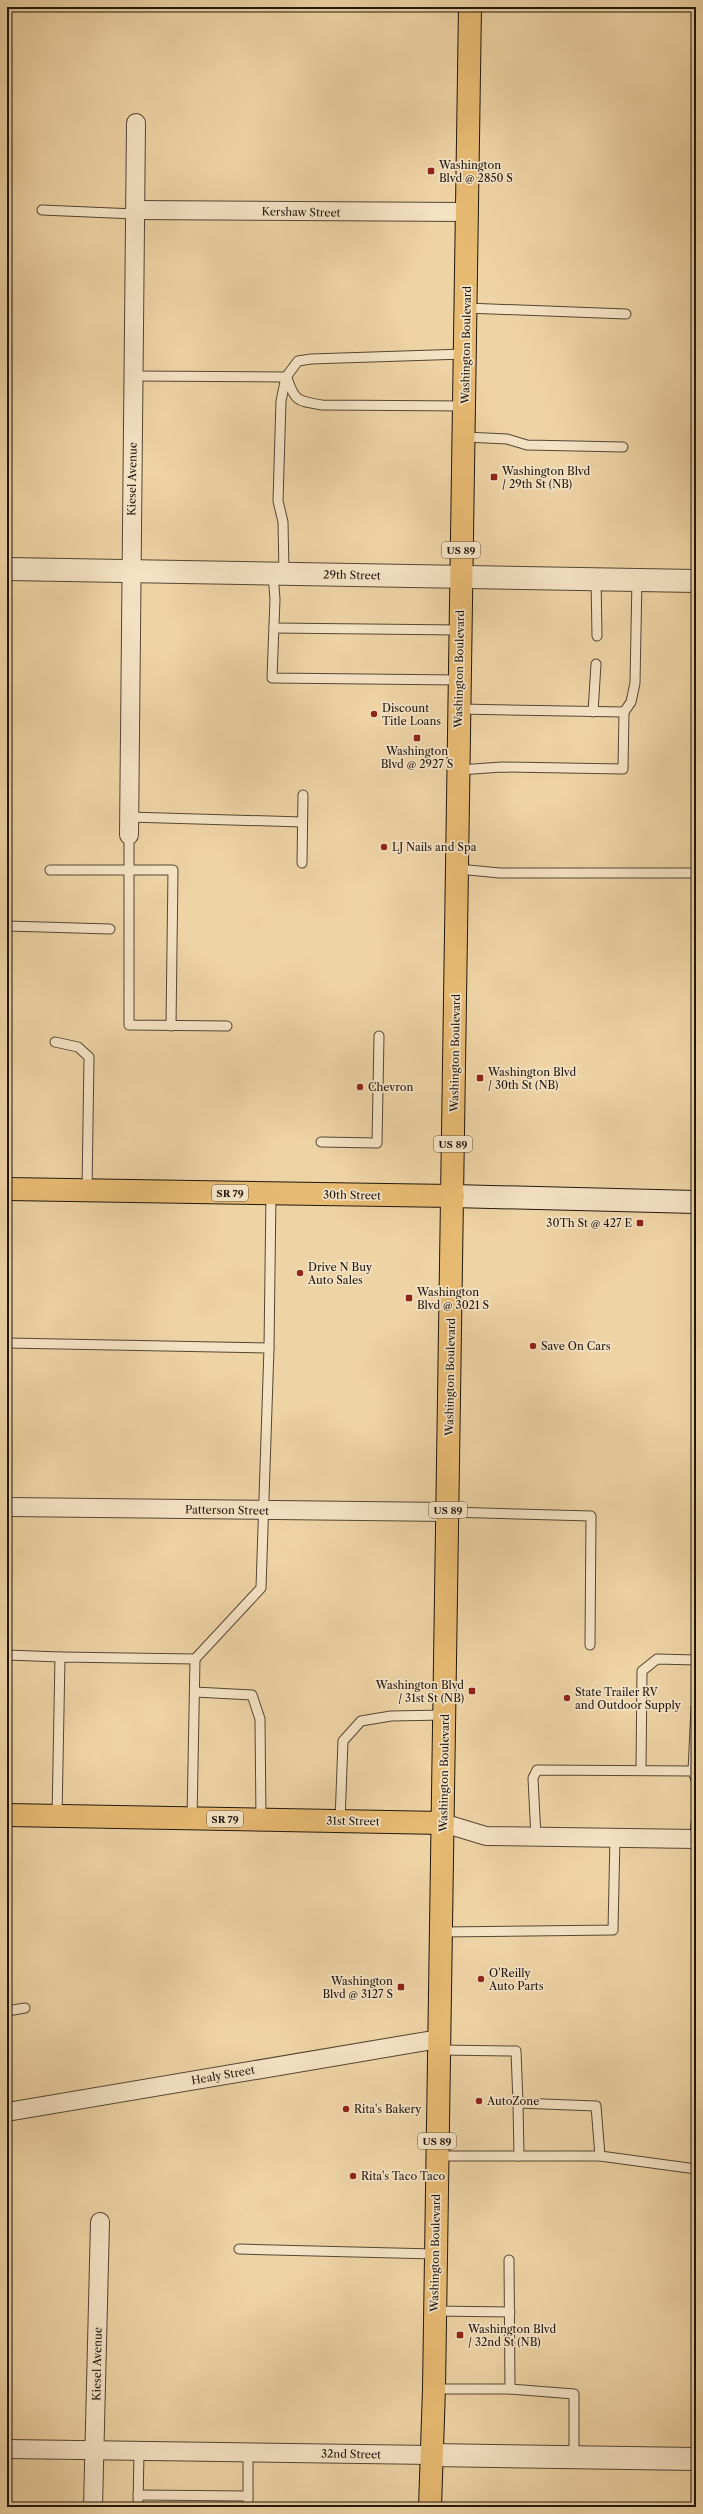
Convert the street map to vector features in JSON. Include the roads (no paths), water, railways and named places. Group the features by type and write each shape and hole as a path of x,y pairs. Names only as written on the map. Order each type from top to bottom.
{"main road":[{"name":"Washington Boulevard","path":"430,2507 434,2389 434,2311 445,1716 458,869 457,770 465,437 470,7"},
{"name":"30th Street","path":"7,1189 453,1196"},
{"name":"31st Street","path":"7,1815 443,1823"}],"street":[{"name":"Kiesel Avenue","path":"129,835 136,124"},
{"name":"Kershaw Street","path":"135,212 467,212"},
{"name":"29th Street","path":"7,569 696,581"},
{"name":"30th Street","path":"453,1196 696,1202"},
{"name":"Patterson Street","path":"7,1507 448,1512"},
{"name":"31st Street","path":"443,1823 486,1836 536,1838 696,1834"},
{"name":"Healy Street","path":"7,2112 439,2044"},
{"name":"Kiesel Avenue","path":"93,2507 100,2222"},
{"name":"32nd Street","path":"7,2449 696,2459"}],"lane":[{"path":"42,210 135,212"},
{"path":"466,308 626,314"},
{"path":"459,680 272,678 274,628 283,522 278,501 281,401 286,377 298,361 303,359 466,354"},
{"path":"133,376 286,377"},
{"path":"286,377 292,395 299,402 322,405 465,406"},
{"path":"465,437 507,439 527,446 623,447"},
{"path":"596,579 597,636"},
{"path":"457,770 502,767 623,769 624,712 631,702 635,683 637,580"},
{"path":"274,628 460,630"},
{"path":"593,712 596,664"},
{"path":"458,709 624,712"},
{"path":"302,863 303,795"},
{"path":"129,817 302,822"},
{"path":"129,835 129,1025 227,1026"},
{"path":"458,869 500,873 696,873"},
{"path":"50,870 173,870 171,1026"},
{"path":"7,926 110,929"},
{"path":"321,1142 377,1143 379,1036"},
{"path":"55,1042 78,1047 89,1057 87,1190"},
{"path":"192,1819 195,1659 261,1588 263,1510 266,1480 271,1193"},
{"path":"7,1343 269,1348"},
{"path":"448,1512 591,1516 590,1645"},
{"path":"7,1655 195,1659"},
{"path":"57,1816 60,1657"},
{"path":"641,1770 642,1671 657,1659 696,1660"},
{"path":"195,1692 252,1695 260,1718 261,1820"},
{"path":"696,1707 694,1771 696,1780"},
{"path":"340,1821 343,1741 360,1721 391,1716 445,1716"},
{"path":"536,1838 534,1778 537,1770 694,1771"},
{"path":"441,1932 613,1930 615,1836"},
{"path":"7,2011 25,2008"},
{"path":"439,2044 516,2051 519,2156"},
{"path":"518,2103 596,2106 600,2156"},
{"path":"437,2156 600,2156 696,2170"},
{"path":"239,2249 435,2254"},
{"path":"509,2260 510,2389"},
{"path":"434,2311 510,2312"},
{"path":"434,2389 510,2389 574,2394 574,2457"},
{"path":"138,2507 139,2451"},
{"path":"248,2453 248,2507"},
{"path":"138,2495 248,2496"}],"place":[{"name":"Washington Blvd @ 2850 S","path":"431,171"},
{"name":"Washington Blvd / 29th St (NB)","path":"494,477"},
{"name":"Discount Title Loans","path":"374,714"},
{"name":"Washington Blvd @ 2927 S","path":"417,738"},
{"name":"LJ Nails and Spa","path":"384,847"},
{"name":"Washington Blvd / 30th St (NB)","path":"480,1078"},
{"name":"Chevron","path":"360,1087"},
{"name":"30Th St @ 427 E","path":"640,1223"},
{"name":"Drive N Buy Auto Sales","path":"300,1273"},
{"name":"Washington Blvd @ 3021 S","path":"409,1298"},
{"name":"Save On Cars","path":"533,1346"},
{"name":"Washington Blvd / 31st St (NB)","path":"472,1691"},
{"name":"State Trailer RV and Outdoor Supply","path":"567,1698"},
{"name":"O'Reilly Auto Parts","path":"481,1979"},
{"name":"Washington Blvd @ 3127 S","path":"401,1987"},
{"name":"AutoZone","path":"479,2101"},
{"name":"Rita's Bakery","path":"346,2109"},
{"name":"Rita's Taco Taco","path":"353,2176"},
{"name":"Washington Blvd / 32nd St (NB)","path":"460,2335"}]}
